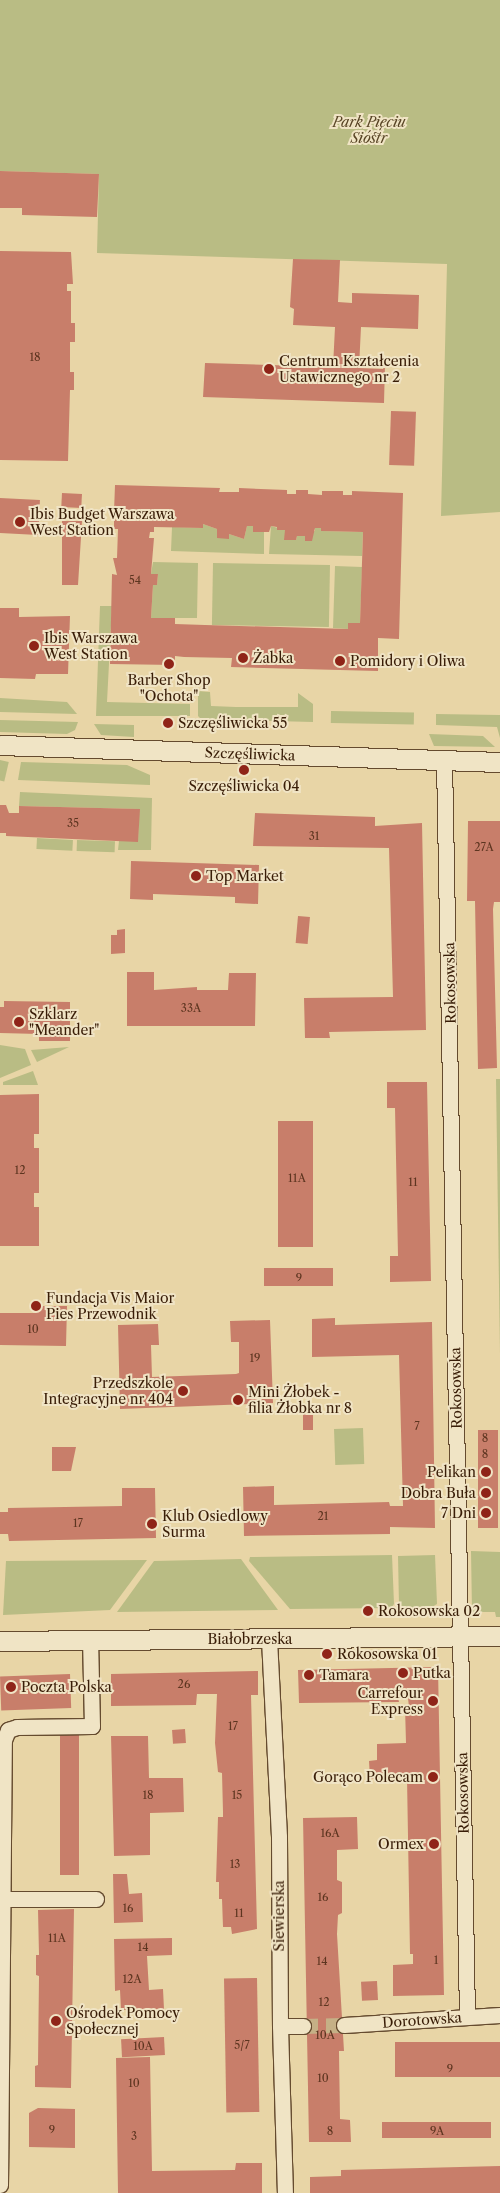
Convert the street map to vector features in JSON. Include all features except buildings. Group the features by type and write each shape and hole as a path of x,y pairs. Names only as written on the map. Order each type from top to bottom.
{"street":[{"name":"Szczęśliwicka","path":"0,745 500,762"},
{"name":"Rokosowska","path":"444,760 467,2016"},
{"name":"Białobrzeska","path":"0,1641 500,1636"},
{"name":"Siewierska","path":"269,1639 279,1838 280,2026 285,2193"},
{"path":"0,2185 6,1734 17,1727 92,1726 90,1640"},
{"path":"4,1899 96,1899"},
{"name":"Dorotowska","path":"344,2026 467,2016 500,2016"},
{"path":"280,2026 303,2026"}],"green space":[{"name":"Park Pięciu Sióstr","path":"0,0 500,0 500,512 441,516 447,264 97,253 99,174 0,171"},
{"path":"203,524 217,529 217,538 229,538 229,534 244,539 247,526 253,526 253,532 264,532 264,554 171,551 172,527 203,528"},
{"path":"271,526 285,530 285,540 296,540 297,536 315,531 315,528 321,528 321,531 363,532 362,556 269,554"},
{"path":"153,562 198,563 197,618 151,618 153,585 157,585 158,574 151,574"},
{"path":"213,563 330,565 329,627 212,625"},
{"path":"335,566 362,567 360,623 348,623 348,629 333,628"},
{"path":"100,606 112,606 107,702 190,704 190,716 96,716"},
{"path":"198,691 210,692 211,706 236,707 298,707 298,693 313,704 313,722 201,719 198,716"},
{"path":"0,698 67,702 77,714 0,712"},
{"path":"331,711 414,712 414,724 331,723"},
{"path":"436,714 500,715 500,738 497,727 436,725"},
{"path":"0,720 78,722 75,730 67,734 0,732"},
{"path":"94,724 134,725 134,737 101,735"},
{"path":"429,734 483,736 495,747 434,746"},
{"path":"0,760 9,762 4,782 0,781"},
{"path":"21,762 127,765 150,775 150,785 18,780"},
{"path":"20,792 152,798 151,850 118,850 119,841 138,841 139,809 19,806"},
{"path":"37,838 73,840 72,851 36,849"},
{"path":"77,840 115,841 115,852 77,851"},
{"path":"0,1045 25,1049 31,1065 0,1078"},
{"path":"69,1047 37,1062 31,1050"},
{"path":"33,1071 38,1085 3,1085 3,1082"},
{"path":"496,1079 500,1079 500,1354"},
{"path":"363,1428 364,1464 335,1465 334,1429"},
{"path":"471,1551 500,1552 500,1617 496,1617 495,1612 472,1612"},
{"path":"392,1555 394,1604 391,1608 290,1609 249,1561 250,1557"},
{"path":"435,1555 437,1604 427,1610 402,1609 399,1605 398,1556"},
{"path":"241,1559 278,1610 117,1612 154,1561"},
{"path":"147,1560 110,1610 3,1615 6,1561"}],"tunnel":[{"path":"303,2026 344,2025"}],"place":[{"name":"Centrum Kształcenia Ustawicznego nr 2","path":"269,369"},
{"name":"Ibis Budget Warszawa West Station","path":"20,522"},
{"name":"Ibis Warszawa West Station","path":"34,646"},
{"name":"Żabka","path":"243,658"},
{"name":"Pomidory i Oliwa","path":"340,661"},
{"name":"Barber Shop \"Ochota\"","path":"169,664"},
{"name":"Szczęśliwicka 55","path":"168,723"},
{"name":"Szczęśliwicka 04","path":"244,770"},
{"name":"Top Market","path":"196,876"},
{"name":"Szklarz \"Meander\"","path":"19,1022"},
{"name":"Fundacja Vis Maior Pies Przewodnik","path":"36,1306"},
{"name":"Przedszkole Integracyjne nr 404","path":"183,1391"},
{"name":"Mini Żłobek - filia Żłobka nr 8","path":"238,1400"},
{"name":"Pelikan","path":"486,1472"},
{"name":"Dobra Buła","path":"486,1493"},
{"name":"7 Dni","path":"486,1513"},
{"name":"Klub Osiedlowy Surma","path":"152,1524"},
{"name":"Rokosowska 02","path":"368,1611"},
{"name":"Rokosowska 01","path":"327,1654"},
{"name":"Putka","path":"403,1673"},
{"name":"Tamara","path":"309,1675"},
{"name":"Poczta Polska","path":"11,1687"},
{"name":"Carrefour Express","path":"433,1701"},
{"name":"Gorąco Polecam","path":"433,1777"},
{"name":"Ormex","path":"434,1844"},
{"name":"Ośrodek Pomocy Społecznej","path":"56,2021"}]}
